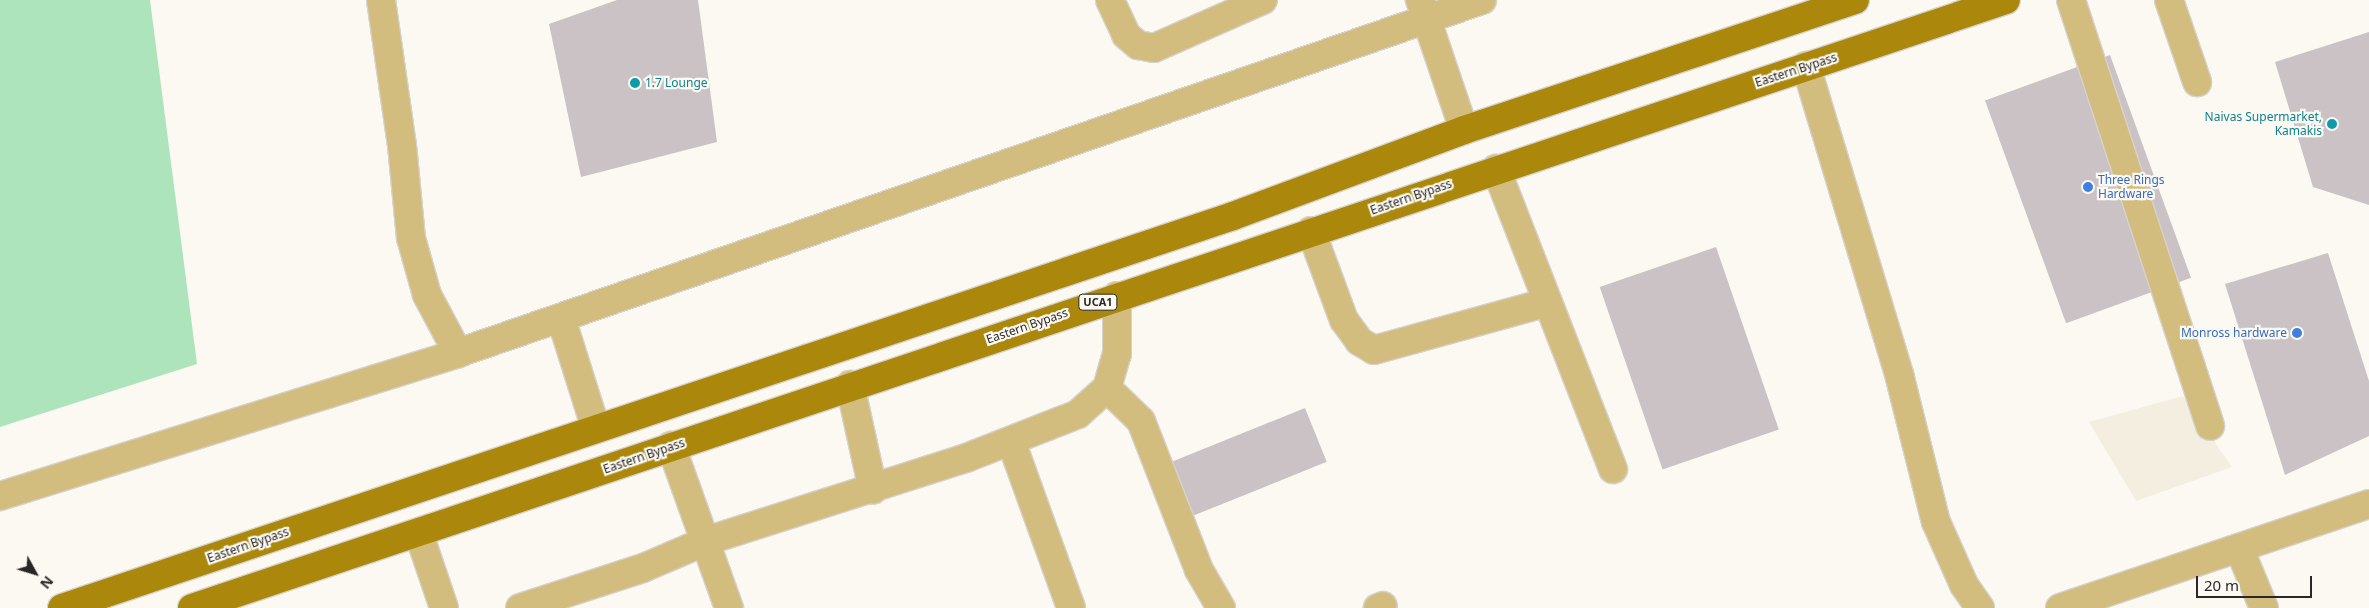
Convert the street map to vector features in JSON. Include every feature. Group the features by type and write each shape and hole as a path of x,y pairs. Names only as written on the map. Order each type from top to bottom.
{"main road":[{"name":"Eastern Bypass","path":"62,608 1233,216 1464,130 1855,0"},
{"name":"Eastern Bypass","path":"192,608 419,534 671,446 1496,168 2006,0"}],"street":[{"path":"381,0 402,145 411,238 426,295 458,353"},
{"path":"1110,0 1126,36 1138,45 1154,48 1263,0"},
{"path":"2070,0 2210,426"},
{"path":"2169,0 2197,82"},
{"path":"0,496 458,353 562,318 1424,10 1470,2"},
{"path":"1424,10 1464,130"},
{"path":"1806,66 1899,374 1936,522 1964,585 1980,608"},
{"path":"1496,168 1613,469"},
{"path":"1310,231 1344,320 1359,341 1374,350 1548,302"},
{"path":"520,608 643,568 706,541 873,490 1011,441 1078,414 1107,388 1117,354 1117,296"},
{"path":"562,318 596,429"},
{"path":"850,386 873,490"},
{"path":"1107,388 1141,421 1199,570 1221,608"},
{"path":"1011,441 1071,608"},
{"path":"671,446 729,608"},
{"path":"2060,608 2369,504"},
{"path":"419,534 444,608"},
{"path":"2239,548 2264,608"}],"shaded area":[{"path":"2183,396 2232,467 2136,501 2089,422"}],"green space":[{"path":"0,0 150,0 197,364 0,427"}],"building":[{"name":"1.7 Lounge","path":"617,0 698,0 717,142 581,177 549,24"},
{"name":"Naivas Supermarket, Kamakis","path":"2369,32 2369,205 2313,187 2275,62"},
{"name":"Three Rings Hardware","path":"2110,55 2191,278 2066,323 1985,100"},
{"path":"1716,247 1779,429 1663,470 1600,287"},
{"name":"Monross hardware","path":"2328,253 2369,381 2369,436 2285,475 2225,284"},
{"path":"1305,408 1327,462 1187,518 1165,465"}],"place":[{"name":"1.7 Lounge","path":"635,83"},
{"name":"Naivas Supermarket, Kamakis","path":"2332,124"},
{"name":"Three Rings Hardware","path":"2088,187"},
{"name":"Monross hardware","path":"2297,333"}]}
